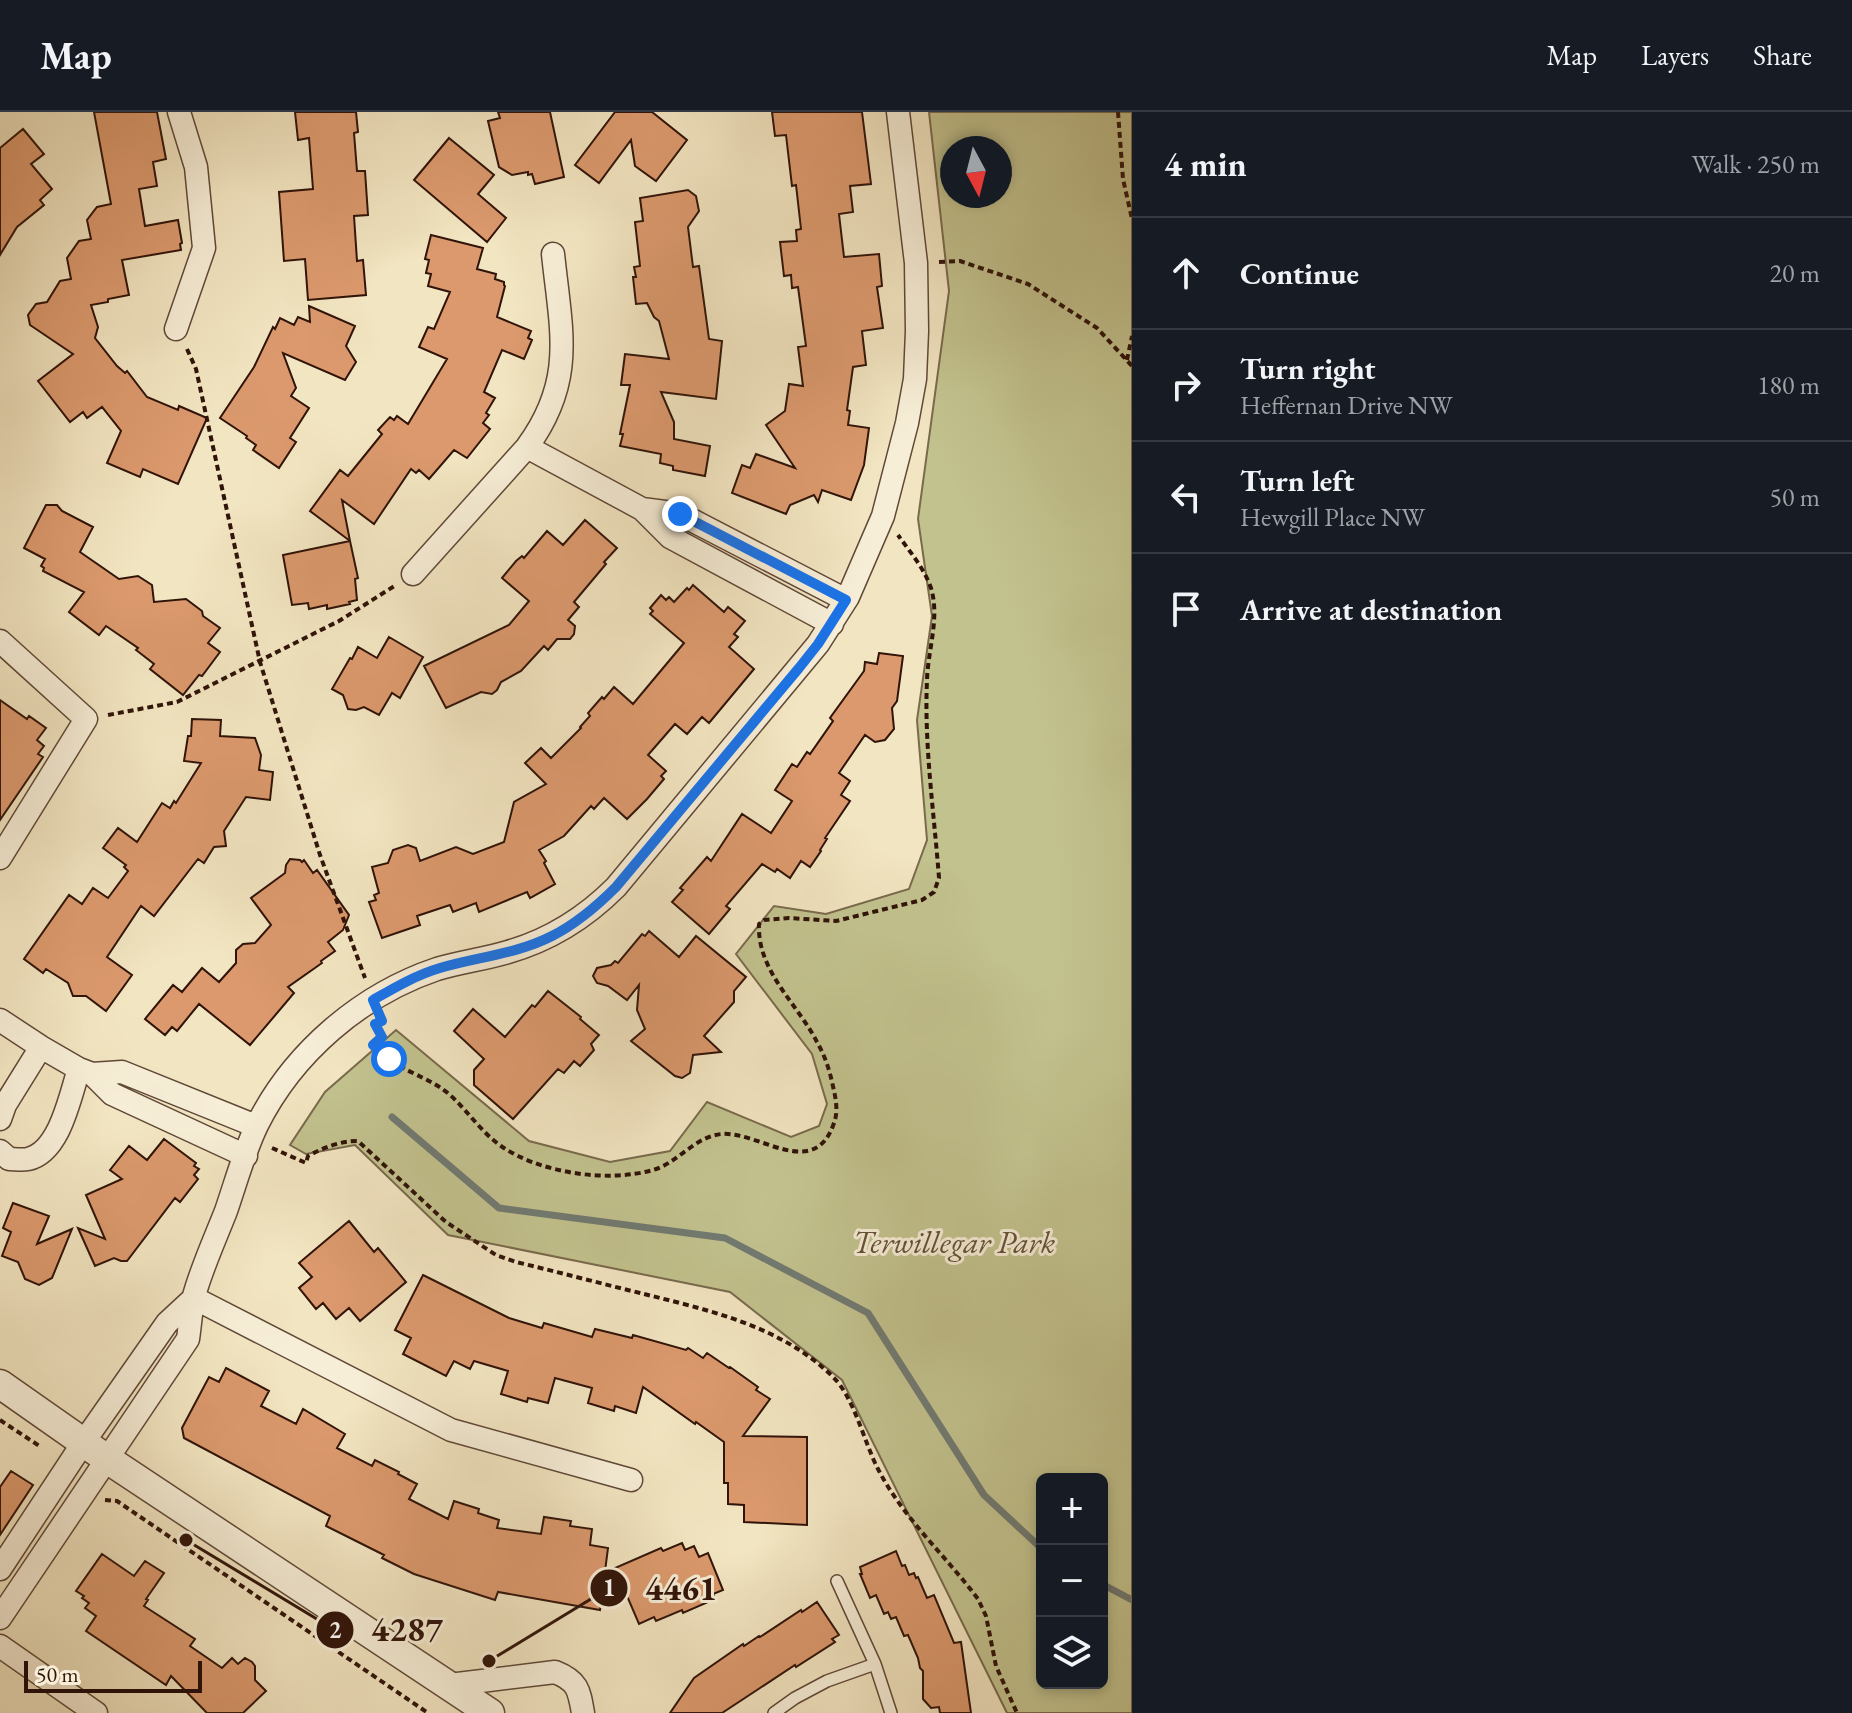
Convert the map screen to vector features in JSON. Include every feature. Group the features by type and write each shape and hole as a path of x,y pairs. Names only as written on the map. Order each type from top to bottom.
{"street":[{"path":"176,329 204,248 196,167 179,112"},
{"path":"0,1618 188,1339 194,1298 251,1140 280,1086 303,1055 327,1033 373,1000 413,979 439,969 507,953 553,936 600,903 779,693 832,624 862,568 883,516 915,379 916,263 898,112"},
{"path":"413,574 527,447 550,410 558,385 563,343 553,254"},
{"path":"527,447 642,509 670,537 832,624"},
{"path":"642,509 680,514 846,600"},
{"path":"0,641 86,719 0,858"},
{"path":"0,1020 85,1071 112,1094 251,1140"},
{"path":"0,1119 5,1105 41,1047"},
{"path":"85,1071 122,1072 251,1140"},
{"path":"0,1151 9,1159 28,1159 43,1151 57,1134 85,1071"},
{"path":"0,1569 167,1323 194,1298"},
{"path":"194,1298 451,1430 631,1480"},
{"path":"0,1384 83,1443 490,1713"},
{"path":"0,1646 96,1713"},
{"path":"449,1685 555,1672 571,1679 580,1693 583,1713"}],"lane":[{"path":"837,1581 875,1664 891,1713"},
{"path":"774,1713 827,1681 875,1664"}],"path":[{"path":"1118,112 1121,167 1132,219"},
{"path":"1121,167 1132,167"},
{"path":"916,263 960,261 1028,284 1097,328 1132,366"},
{"path":"176,329 196,369 260,662 320,855 382,1021 375,1024 382,1037 373,1045 389,1059 429,1079 451,1095 500,1145 553,1168 610,1177 654,1170 706,1137 723,1134 745,1137 779,1150 800,1152 816,1148 826,1139 834,1122 837,1101 830,1074 818,1042 773,975 762,951 759,924 764,920 789,918 836,921 895,908 922,900 934,892 939,878 928,738 927,678 934,603 922,568 883,516"},
{"path":"1127,360 1132,336"},
{"path":"86,719 177,702 339,621 413,574"},
{"path":"251,1140 306,1163 308,1156 325,1147 358,1141 446,1222 496,1255 704,1309 772,1333 814,1360 844,1390 878,1470 902,1507 978,1599 986,1616 996,1666 1017,1713"},
{"path":"0,1420 47,1451 50,1460 65,1470"},
{"path":"89,1487 105,1500 117,1501 428,1713"}],"green space":[{"name":"Terwillegar Park","path":"929,112 1132,112 1132,1713 1007,1713 842,1380 730,1292 448,1235 355,1145 306,1154 290,1145 325,1092 396,1030 529,1141 610,1162 670,1151 707,1102 791,1137 819,1126 827,1104 812,1054 736,954 774,906 826,914 909,889 927,840 917,720 932,616 918,519 949,291"}],"building":[{"path":"94,112 157,112 166,159 153,162 157,186 139,189 145,226 178,220 181,250 122,260 129,295 91,305 98,327 95,338 147,397 207,418 178,484 143,469 140,477 107,463 121,431 102,407 87,418 83,412 70,422 38,381 73,354 30,325 28,315 36,304 47,302 60,281 71,279 67,258 79,241 91,239 87,220 97,207 111,204"},
{"path":"295,112 356,112 357,171 365,171 368,215 354,216 357,261 363,260 366,295 308,300 305,259 284,261 279,192 313,189 309,138 298,140"},
{"path":"498,112 550,112 564,177 535,184 532,174 528,175 528,172 512,175 499,167 488,121 500,118"},
{"path":"615,112 652,112 687,140 656,181 635,166 631,140 599,183 575,165"},
{"path":"772,112 862,112 871,184 850,186 853,212 839,214 844,257 879,254 882,286 877,287 883,328 862,331 866,365 853,367 848,425 869,428 864,465 851,500 822,490 818,502 814,495 790,505 786,514 732,493 742,465 750,468 756,454 795,468 766,425 785,411 789,384 803,386 798,347 806,346 798,287 792,288 791,275 784,276 780,242 797,241 796,230 801,229 796,185 792,186 786,135 775,136"},
{"path":"23,129 44,154 31,164 52,189 40,200 44,205 17,227 0,255 0,148"},
{"path":"449,138 494,175 478,194 506,218 487,242 414,180"},
{"path":"688,190 696,196 699,211 688,227 693,267 699,266 709,339 722,341 716,399 661,392 674,422 674,439 710,446 705,476 673,470 673,466 660,463 661,454 620,446 630,385 621,385 625,354 669,359 659,321 647,303 636,304 634,267 640,266 635,222 643,221 640,198"},
{"path":"431,235 483,248 477,269 496,274 495,279 504,282 505,286 497,317 531,331 528,338 532,340 524,359 502,350 484,392 495,398 483,423 490,429 467,458 454,450 429,479 419,470 416,473 411,469 374,524 342,500 350,541 310,511 340,470 348,476 382,434 378,430 390,417 394,420 397,416 408,424 447,359 419,347 428,327 434,329 450,292 428,286 431,274 426,273 429,260 425,259"},
{"path":"309,306 355,326 346,346 356,362 345,380 283,353 296,388 291,396 309,408 290,438 296,442 279,468 253,450 256,445 247,436 220,418 254,367 280,318 294,325 298,317 310,322"},
{"path":"46,505 57,505 62,511 93,527 80,552 119,579 138,576 152,585 154,602 186,599 220,628 208,643 220,652 183,695 150,669 154,664 136,650 138,648 106,626 99,635 69,612 84,592 43,571 41,566 45,559 24,548"},
{"path":"585,520 617,548 574,602 579,607 568,620 575,626 574,634 570,639 557,639 548,650 544,646 521,671 501,682 492,694 481,692 446,708 424,666 509,625 529,601 502,578 547,531 563,545"},
{"path":"350,541 358,578 355,579 357,600 327,609 327,605 309,609 308,603 292,605 283,555"},
{"path":"693,585 724,612 728,607 745,621 734,634 738,637 729,647 754,669 709,723 702,717 687,734 675,724 648,755 666,771 661,776 664,779 647,799 627,819 604,798 594,809 591,806 564,836 539,850 555,884 530,898 527,892 479,912 476,903 453,912 450,905 417,916 420,925 382,938 369,902 376,900 374,895 379,893 372,867 388,863 393,850 408,845 416,848 420,861 456,847 473,854 504,842 514,802 546,784 525,763 541,748 551,758 581,728 590,716 588,713 614,687 633,704 684,643 650,614 653,611 650,608 661,595 674,602"},
{"path":"389,637 423,657 400,698 392,693 379,715 364,707 348,709 343,695 332,689 358,647 377,658"},
{"path":"879,653 903,656 897,701 892,708 894,729 885,740 875,742 865,735 839,773 850,781 841,795 850,801 825,838 821,851 810,867 801,861 790,878 762,864 726,906 730,909 709,934 672,902 683,890 680,888 707,857 711,861 742,814 771,833 792,801 775,790 792,764 797,767 807,752 810,754 833,721 830,718 864,671 865,662 877,664"},
{"path":"0,700 46,728 37,740 44,746 38,754 43,757 0,820"},
{"path":"192,719 221,720 220,736 255,738 261,755 259,770 273,772 270,800 246,797 224,831 226,846 214,847 204,863 198,859 154,916 141,906 107,957 132,975 106,1011 86,996 73,996 68,983 46,969 43,973 24,959 69,895 82,904 93,888 108,898 128,871 124,867 126,865 103,848 118,828 137,842 162,803 170,808 174,801 176,803 201,763 184,761"},
{"path":"290,859 304,860 313,873 317,870 349,915 343,930 328,942 335,951 288,987 294,993 250,1045 199,1004 177,1031 172,1027 165,1035 145,1019 173,985 182,992 202,968 219,982 236,963 236,950 243,944 255,943 271,925 251,898 285,873"},
{"path":"649,931 679,957 696,936 746,977 734,991 734,1002 704,1036 721,1052 693,1055 690,1073 682,1078 675,1076 631,1041 645,1029 637,1010 639,985 627,1000 608,986 597,983 593,976 597,968 615,961 618,963 642,934 645,936"},
{"path":"548,991 599,1035 591,1044 594,1050 580,1066 574,1061 564,1073 558,1069 513,1119 474,1085 474,1070 484,1059 454,1031 473,1009 505,1037"},
{"path":"164,1139 196,1163 194,1166 199,1169 194,1175 198,1179 180,1202 175,1198 127,1261 114,1258 95,1266 78,1228 105,1239 86,1195 122,1179 110,1170 129,1146 147,1160"},
{"path":"13,1203 49,1216 37,1244 72,1229 52,1278 39,1285 25,1279 18,1262 2,1256 11,1232 3,1228"},
{"path":"349,1221 374,1252 378,1248 406,1282 360,1321 349,1308 336,1319 323,1303 316,1309 299,1288 312,1277 299,1263"},
{"path":"423,1275 509,1318 542,1328 544,1323 592,1337 595,1329 632,1338 633,1335 686,1350 688,1348 703,1358 707,1353 730,1367 770,1399 743,1436 807,1437 807,1525 744,1522 744,1505 728,1504 728,1483 724,1483 724,1442 643,1387 636,1413 615,1406 614,1411 588,1403 592,1388 555,1378 548,1403 528,1398 527,1402 501,1394 508,1371 474,1361 470,1369 454,1361 446,1376 403,1354 411,1338 395,1330"},
{"path":"226,1368 269,1391 261,1406 296,1424 303,1409 345,1434 337,1448 372,1466 375,1460 399,1472 417,1484 409,1499 448,1519 454,1501 499,1520 497,1528 541,1534 544,1517 571,1521 570,1526 592,1529 590,1545 608,1548 600,1610 498,1592 495,1600 414,1574 326,1526 330,1516 184,1438 182,1428 209,1377 219,1382"},
{"path":"11,1471 33,1485 0,1535 0,1487"},
{"path":"682,1543 685,1550 694,1546 699,1557 708,1553 723,1590 713,1594 715,1599 683,1613 682,1610 656,1621 654,1617 639,1624 615,1568 661,1548 663,1551"},
{"path":"896,1551 909,1575 914,1573 918,1577 927,1598 934,1595 954,1643 961,1642 971,1713 940,1713 939,1707 931,1708 923,1699 923,1671 908,1635 904,1636 896,1617 891,1619 888,1612 884,1614 876,1595 870,1598 860,1567"},
{"path":"102,1554 134,1576 145,1561 164,1573 144,1606 195,1639 190,1646 222,1668 232,1658 238,1664 245,1658 252,1662 255,1680 266,1691 243,1713 207,1713 171,1676 166,1685 86,1631 96,1616 85,1608 89,1603 76,1591"},
{"path":"817,1602 839,1635 832,1639 835,1642 722,1713 670,1713 694,1678 743,1644"}],"waterway":[{"path":"392,1117 499,1208 725,1238 868,1313 984,1495 1038,1545"},
{"path":"1108,1587 1132,1600"}],"place":[{"name":"4287","path":"186,1540"},
{"name":"4461","path":"489,1661"}],"route":[{"path":"389,1059 373,1045 382,1037 375,1024 382,1021 373,1000 439,969 507,953 553,936 600,903 799,668 846,600 680,514"}]}
